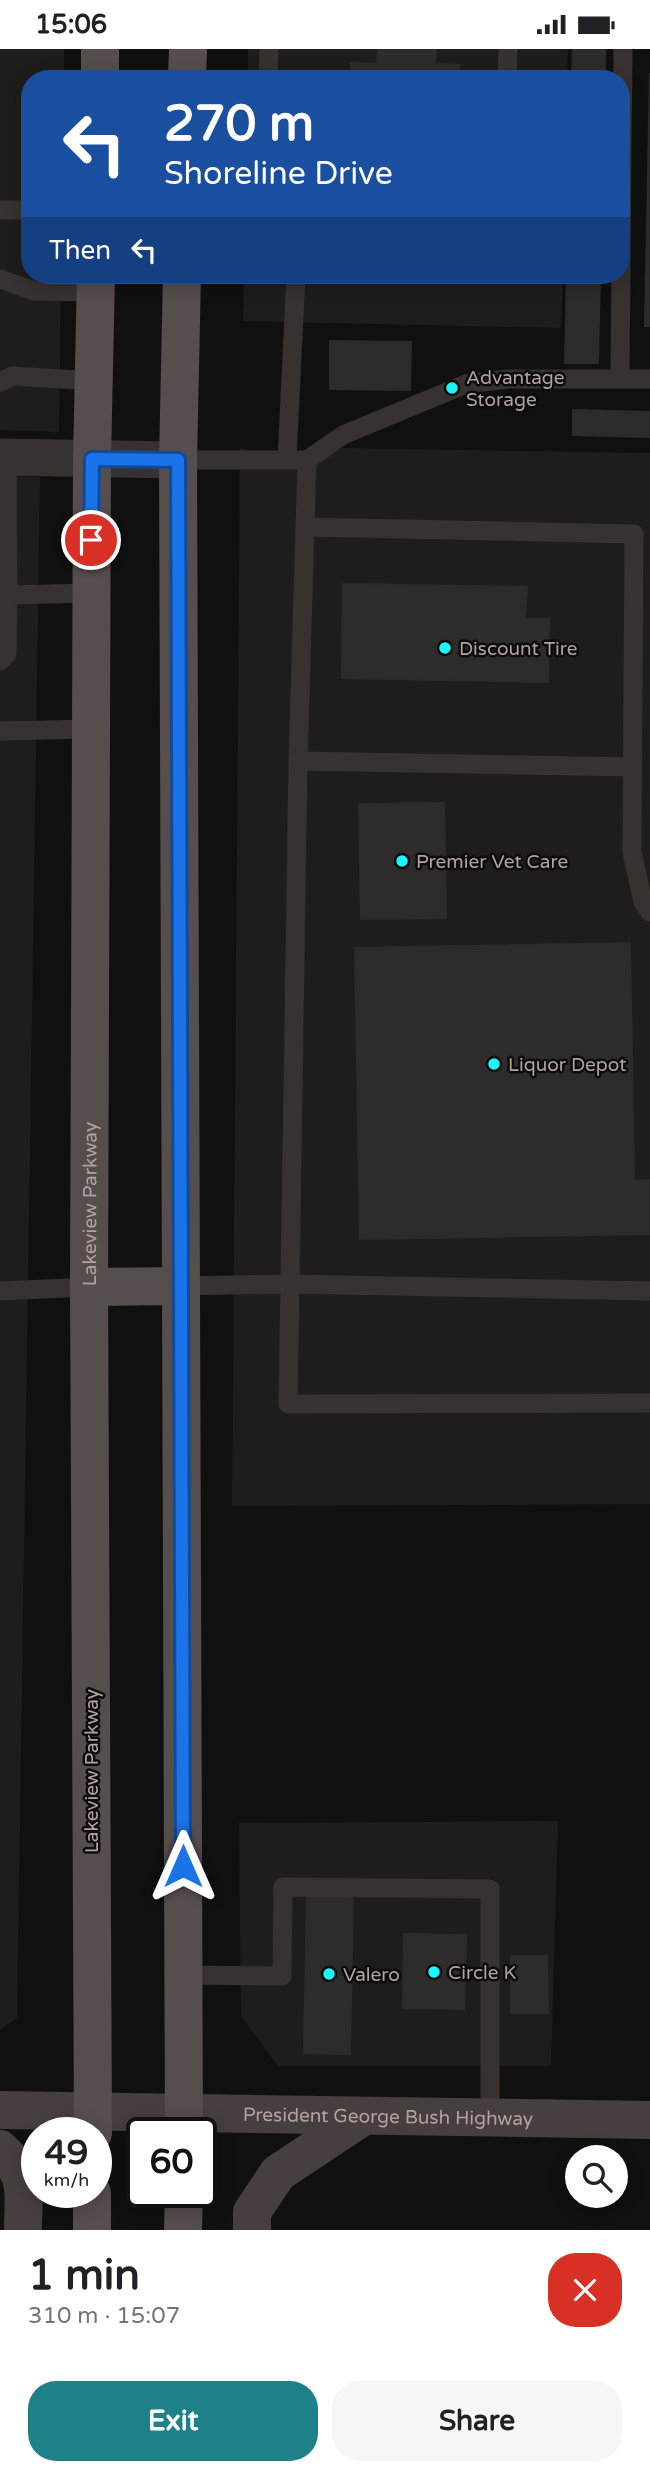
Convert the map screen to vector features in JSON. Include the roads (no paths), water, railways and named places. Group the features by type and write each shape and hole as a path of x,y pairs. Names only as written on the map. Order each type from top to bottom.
{"main road":[{"path":"100,49 100,70"},
{"path":"187,70 188,49"},
{"name":"Lakeview Parkway","path":"93,2117 89,1287 90,729 96,284"},
{"path":"182,284 178,460 184,2117"},
{"path":"89,1287 180,1286"},
{"name":"President George Bush Highway","path":"0,2110 50,2117"},
{"path":"252,2221 278,2173 364,2116"},
{"name":"President George Bush Highway","path":"217,2122 364,2116 650,2120"},
{"path":"0,2149 14,2162 23,2181 23,2230"},
{"path":"92,2208 92,2230"},
{"path":"183,2230 184,2208"}],"street":[{"path":"3,457 178,460"}],"lane":[{"path":"268,70 269,49"},
{"path":"507,70 508,49"},
{"path":"623,49 623,70"},
{"path":"0,210 21,211"},
{"path":"0,279 34,291 88,284"},
{"path":"296,284 297,459 305,527 298,761 288,1404 650,1403"},
{"path":"620,377 621,284"},
{"path":"0,381 13,376 94,381"},
{"path":"178,460 297,459 343,435 466,384 508,379 650,379"},
{"path":"0,661 7,654 8,595 3,457"},
{"path":"305,527 634,534 632,852 643,902 650,912"},
{"path":"8,595 91,593"},
{"path":"0,731 90,729"},
{"path":"298,761 632,768"},
{"path":"180,1286 290,1284 650,1291"},
{"path":"0,1291 89,1287"},
{"path":"184,1975 282,1976 283,1887 490,1889 490,2117"}],"place":[{"name":"Advantage Storage","path":"452,388"},
{"name":"Discount Tire","path":"445,648"},
{"name":"Premier Vet Care","path":"402,861"},
{"name":"Liquor Depot","path":"494,1064"},
{"name":"Circle K","path":"434,1972"},
{"name":"Valero","path":"329,1974"}]}
